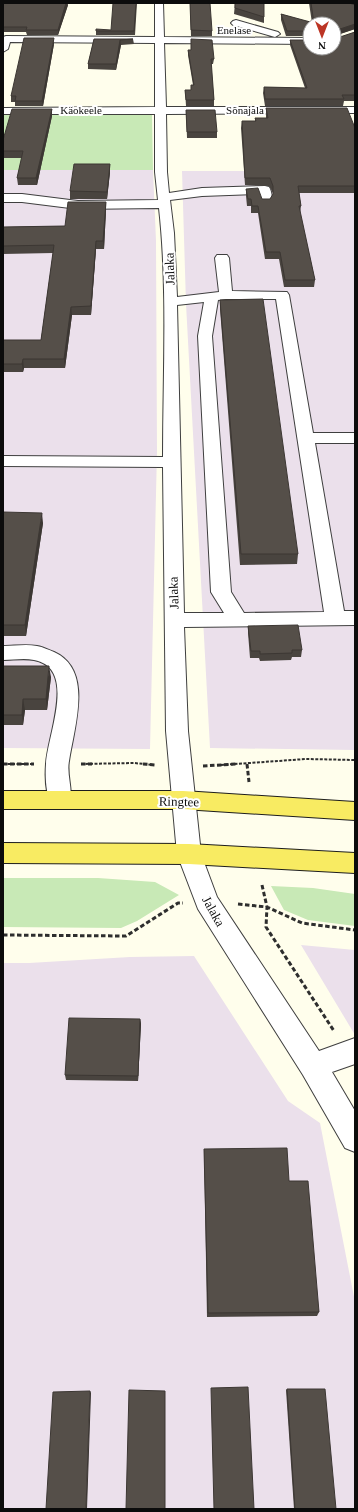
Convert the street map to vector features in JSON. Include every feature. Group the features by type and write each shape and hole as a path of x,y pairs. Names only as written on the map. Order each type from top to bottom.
{"main road":[{"name":"Ringtee","path":"3,800 183,800 355,811"},
{"path":"3,853 189,854 355,863"}],"street":[{"name":"Jalaka","path":"159,3 161,172 168,233 170,302 171,462 177,731 189,854 207,902 237,951 313,1066 355,1138"},
{"path":"236,23 302,40"},
{"path":"232,42 259,29"},
{"path":"3,49 6,39 159,40"},
{"name":"Enelase","path":"159,40 232,42 302,41"},
{"name":"Sõnajala","path":"160,110 355,110"},
{"name":"Käokeele","path":"3,111 160,110"},
{"path":"3,198 22,198 78,205 164,201 202,192 265,191"},
{"path":"222,258 219,296 205,336 221,592 238,619"},
{"path":"170,302 219,296 282,295 335,618"},
{"path":"305,438 355,438"},
{"path":"3,461 171,462"},
{"path":"174,620 355,618"},
{"path":"3,653 37,653 54,661 66,674 68,693 57,764 60,800"},
{"path":"313,1066 352,1053"}],"path":[{"path":"247,764 249,782"},
{"path":"262,885 267,907 266,927 352,1053"},
{"path":"3,935 126,936 178,903 207,902 267,907 302,924 355,930"}],"shaded area":[{"path":"3,170 153,170 156,241 157,452 150,749 3,748"},
{"path":"182,171 355,171 355,750 210,748 186,304"},
{"path":"301,945 355,950 355,1035"},
{"path":"194,956 288,1101 320,1123 355,1302 355,1509 3,1509 3,963 29,963 130,957"}],"green space":[{"path":"3,115 152,115 153,170 3,170"},
{"path":"3,878 98,878 155,882 179,895 137,921 121,928 3,927"},
{"path":"271,886 313,888 355,894 355,926 308,920 284,910"}],"building":[{"path":"3,3 66,3 58,30 26,30 27,27 3,27"},
{"path":"113,3 136,3 134,31 96,31 96,29 111,30"},
{"path":"190,3 210,3 212,31 191,30"},
{"path":"235,3 264,3 264,17 235,8"},
{"path":"311,3 349,3 355,5 355,24 342,28 342,16 313,16"},
{"path":"281,14 302,20 302,31 287,31"},
{"path":"355,32 355,95 342,95 344,99 265,99 264,87 307,88 290,40 302,40 302,56 342,56 342,36"},
{"path":"24,38 54,38 42,101 15,101 16,96 11,96"},
{"path":"94,39 133,39 120,40 116,64 88,64"},
{"path":"191,39 212,40 214,59 211,59 214,100 186,100 185,90 191,90 191,85 194,85 188,50 191,50"},
{"path":"266,108 347,108 355,128 355,186 298,186 301,206 299,206 315,280 285,280 280,252 266,252 258,206 252,206 251,199 248,199 246,189 258,188 262,199 270,199 273,194 273,186 270,178 245,178 242,121 256,121 255,118 268,118"},
{"path":"12,109 52,109 36,178 17,178 23,151 3,151 3,140"},
{"path":"186,110 215,110 217,132 187,132"},
{"path":"74,164 110,164 107,192 70,191"},
{"path":"68,202 106,202 103,241 96,241 91,306 71,307 64,359 23,359 22,364 3,364 3,340 41,340 54,245 3,246 3,227 65,226"},
{"path":"263,299 298,554 241,554 220,300"},
{"path":"3,512 42,513 25,625 3,625"},
{"path":"298,625 302,650 292,650 292,653 260,654 260,651 251,651 248,626"},
{"path":"3,666 49,666 46,699 23,699 22,715 3,715"},
{"path":"69,1018 140,1019 138,1076 65,1075"},
{"path":"287,1148 289,1181 308,1181 319,1312 208,1313 204,1149"},
{"path":"248,1387 254,1509 214,1509 211,1388"},
{"path":"287,1389 325,1389 336,1509 295,1509"},
{"path":"129,1390 165,1391 165,1509 126,1509"},
{"path":"90,1391 86,1509 46,1509 53,1392"}]}
